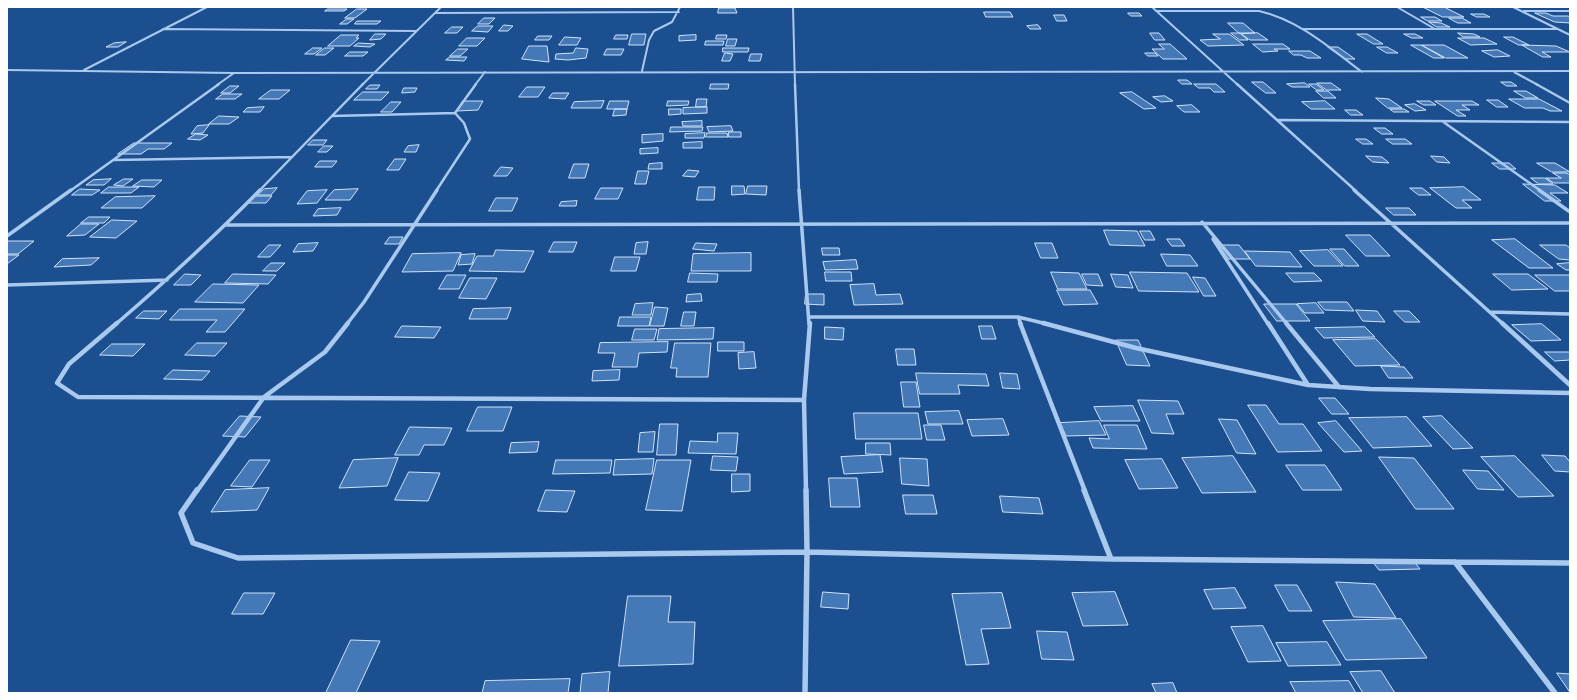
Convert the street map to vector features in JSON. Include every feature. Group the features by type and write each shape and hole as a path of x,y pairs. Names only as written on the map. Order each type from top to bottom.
{"street":[{"path":"83,71 206,7"},
{"path":"441,7 374,73 226,225 167,280 69,364 57,383 78,397 804,400"},
{"path":"642,71 649,40 654,30 672,22 679,12 680,7"},
{"path":"793,7 794,71 801,225 810,317 804,400 807,552 805,693"},
{"path":"1152,7 1392,222 1570,385"},
{"path":"1397,7 1436,29"},
{"path":"1513,7 1557,30 1570,35"},
{"path":"1156,10 1265,12 1303,29 1362,72"},
{"path":"1522,11 1570,11"},
{"path":"435,13 679,12"},
{"path":"1303,29 1557,30"},
{"path":"163,30 416,31"},
{"path":"7,70 234,73 642,71 1570,71"},
{"path":"455,113 485,72"},
{"path":"1513,72 1570,102"},
{"path":"7,236 234,73"},
{"path":"332,116 455,113 464,123 470,139 364,302 325,352 264,397 181,513 193,543 238,558 807,552 1112,559 1570,563"},
{"path":"1278,120 1570,122"},
{"path":"1441,121 1570,212"},
{"path":"114,160 292,157"},
{"path":"1202,222 1308,385"},
{"path":"1202,222 1339,387"},
{"path":"226,225 801,225 1202,222 1570,223"},
{"path":"7,285 167,280"},
{"path":"1490,312 1570,314"},
{"path":"810,317 1018,317 1136,348 1308,385 1570,393"},
{"path":"1018,317 1112,559"},
{"path":"1455,562 1555,693"}],"building":[{"path":"1423,7 1444,7 1464,17 1443,17"},
{"path":"719,8 735,8 737,13 718,13"},
{"path":"328,9 347,9 344,11 325,11"},
{"path":"357,9 367,9 355,18 345,18"},
{"path":"984,12 1010,12 1013,17 986,17"},
{"path":"1128,13 1139,13 1142,16 1131,16"},
{"path":"1535,13 1546,13 1553,16 1568,16 1570,17 1570,23 1555,22"},
{"path":"1471,14 1484,14 1490,17 1477,17"},
{"path":"1054,15 1064,15 1067,21 1057,21"},
{"path":"1421,17 1435,17 1442,21 1428,21"},
{"path":"484,18 495,18 489,24 478,24"},
{"path":"1449,18 1462,18 1471,23 1458,23"},
{"path":"347,19 354,19 347,24 340,24"},
{"path":"357,21 381,21 377,24 355,24"},
{"path":"1429,22 1441,23 1450,27 1437,27"},
{"path":"1228,23 1243,23 1255,33 1239,33"},
{"path":"504,25 513,26 508,31 499,31"},
{"path":"1038,25 1041,29 1030,29 1027,26"},
{"path":"478,26 493,26 488,32 472,31"},
{"path":"452,27 463,27 457,33 445,33"},
{"path":"1150,33 1159,33 1165,40 1155,40"},
{"path":"1231,33 1240,33 1248,40 1240,40"},
{"path":"1258,33 1268,40 1250,40 1241,34"},
{"path":"1458,33 1474,34 1480,37 1464,37"},
{"path":"375,34 386,34 381,39 370,40"},
{"path":"632,34 646,34 644,45 629,45"},
{"path":"1213,34 1229,34 1244,45 1208,46 1200,40 1220,39"},
{"path":"1357,34 1367,34 1383,44 1374,44"},
{"path":"1404,34 1415,34 1423,38 1412,38"},
{"path":"341,35 359,35 356,38 359,38 350,46 328,46"},
{"path":"616,35 628,35 627,39 614,39"},
{"path":"696,35 696,40 679,41 679,36"},
{"path":"717,35 727,35 726,39 716,39"},
{"path":"538,36 552,36 549,40 535,40"},
{"path":"565,37 581,38 577,45 559,45"},
{"path":"1504,37 1513,37 1529,45 1519,45"},
{"path":"467,38 485,38 477,46 459,46"},
{"path":"1458,38 1484,38 1497,44 1471,45"},
{"path":"728,39 737,39 735,46 726,46"},
{"path":"706,41 724,41 723,45 705,45"},
{"path":"126,42 118,47 106,47 114,43"},
{"path":"359,43 375,44 370,47 354,46"},
{"path":"1159,44 1170,44 1187,59 1163,59 1152,49 1164,49"},
{"path":"1253,44 1283,44 1290,49 1274,49 1278,51 1263,52"},
{"path":"1411,45 1421,45 1444,58 1434,58"},
{"path":"1422,45 1444,45 1468,58 1446,58"},
{"path":"1522,45 1556,46 1570,52 1542,52 1551,57 1543,57"},
{"path":"529,46 547,46 549,62 522,59"},
{"path":"1328,47 1338,47 1355,59 1345,59"},
{"path":"1377,47 1387,47 1398,53 1387,53"},
{"path":"313,48 322,48 314,54 305,54"},
{"path":"325,48 334,48 325,55 316,55"},
{"path":"576,48 588,49 586,58 568,60 555,59 556,54 573,53"},
{"path":"723,48 749,48 748,52 723,52"},
{"path":"458,49 468,49 460,56 450,56"},
{"path":"607,49 624,49 621,55 604,55"},
{"path":"1498,50 1510,56 1494,57 1482,51"},
{"path":"1289,51 1310,51 1321,58 1307,58 1301,55 1294,55"},
{"path":"350,52 368,52 363,56 345,56"},
{"path":"725,53 733,54 730,61 722,61"},
{"path":"1145,53 1155,53 1158,56 1148,56"},
{"path":"751,54 762,54 760,61 749,61"},
{"path":"450,57 467,57 464,61 446,60"},
{"path":"1178,80 1187,80 1192,84 1182,84"},
{"path":"1252,82 1263,82 1276,93 1266,93"},
{"path":"1501,82 1511,82 1517,86 1507,86"},
{"path":"1305,83 1310,87 1292,87 1287,84"},
{"path":"1317,83 1331,83 1341,90 1327,90"},
{"path":"711,84 729,84 728,89 710,89"},
{"path":"1194,84 1216,84 1225,92 1214,92 1210,88 1199,88"},
{"path":"1309,84 1316,84 1324,90 1317,90"},
{"path":"370,85 380,85 377,89 366,89"},
{"path":"230,86 239,86 230,93 221,93"},
{"path":"527,87 545,87 538,97 519,97"},
{"path":"404,88 417,88 415,92 402,93"},
{"path":"271,90 290,90 279,99 259,99"},
{"path":"1316,91 1328,91 1336,98 1324,98"},
{"path":"1514,91 1526,91 1538,98 1526,98"},
{"path":"363,92 389,92 381,100 354,100"},
{"path":"1132,92 1156,108 1144,109 1120,93"},
{"path":"553,93 569,93 565,99 549,98"},
{"path":"223,94 242,94 235,99 216,99"},
{"path":"1165,96 1173,101 1161,102 1153,97"},
{"path":"1376,98 1389,99 1402,108 1388,108"},
{"path":"697,99 707,99 706,107 696,107"},
{"path":"1509,99 1539,99 1562,111 1550,111 1543,108 1525,108"},
{"path":"1487,100 1498,100 1508,107 1497,107"},
{"path":"463,101 483,101 478,110 457,111"},
{"path":"604,101 601,108 571,108 574,102"},
{"path":"610,101 629,101 627,109 607,109"},
{"path":"668,101 689,101 688,105 667,106"},
{"path":"1325,101 1335,109 1311,109 1302,102"},
{"path":"1417,101 1430,101 1436,105 1424,105"},
{"path":"1435,101 1472,101 1479,105 1462,105 1470,110 1456,110 1466,116 1458,116"},
{"path":"391,102 401,102 392,112 381,112"},
{"path":"1415,104 1426,110 1415,111 1405,105"},
{"path":"1192,105 1200,112 1184,112 1177,106"},
{"path":"264,107 260,112 243,112 247,108"},
{"path":"707,107 707,113 683,114 683,108"},
{"path":"615,109 627,109 626,115 613,116"},
{"path":"669,109 681,109 681,114 669,115"},
{"path":"1390,109 1404,109 1409,112 1394,112"},
{"path":"1345,110 1356,110 1363,115 1351,115"},
{"path":"219,116 239,117 229,124 209,124"},
{"path":"702,121 702,126 683,126 682,122"},
{"path":"209,125 203,133 191,134 197,126"},
{"path":"731,126 733,131 709,132 707,127"},
{"path":"671,127 703,127 702,131 670,132"},
{"path":"1374,128 1385,128 1393,134 1382,134"},
{"path":"729,132 741,132 741,137 729,137"},
{"path":"705,133 704,138 685,138 685,134"},
{"path":"707,133 727,133 728,137 706,137"},
{"path":"196,134 208,135 200,140 188,139"},
{"path":"663,134 663,141 642,143 642,135"},
{"path":"1356,139 1366,139 1373,144 1363,144"},
{"path":"1386,139 1405,139 1412,144 1393,144"},
{"path":"313,140 327,140 323,145 308,145"},
{"path":"702,142 702,148 683,148 683,143"},
{"path":"134,143 172,143 164,149 148,149 141,154 118,154"},
{"path":"419,145 416,152 404,152 408,146"},
{"path":"324,146 333,146 327,152 318,152"},
{"path":"658,148 658,153 640,154 640,149"},
{"path":"1366,156 1382,157 1389,163 1373,162"},
{"path":"1431,156 1444,157 1450,163 1437,162"},
{"path":"395,159 406,159 399,170 387,170"},
{"path":"320,161 337,161 332,167 315,167"},
{"path":"662,163 662,169 648,169 649,164"},
{"path":"1492,163 1509,163 1516,169 1500,169"},
{"path":"1537,163 1555,163 1570,172 1552,172"},
{"path":"574,164 589,164 585,178 569,178"},
{"path":"501,167 513,168 507,176 494,176"},
{"path":"688,170 699,171 695,177 683,176"},
{"path":"638,171 649,171 646,184 635,184"},
{"path":"1553,173 1566,173 1570,175 1570,183 1554,183 1546,178 1561,178"},
{"path":"1531,178 1545,178 1553,184 1539,184"},
{"path":"111,179 104,185 86,185 93,180"},
{"path":"124,179 133,179 123,186 114,185"},
{"path":"142,180 162,180 154,187 133,186"},
{"path":"1523,184 1555,185 1568,193 1550,193 1561,201 1545,201"},
{"path":"732,186 744,186 745,194 732,195"},
{"path":"748,186 767,186 766,195 746,194"},
{"path":"109,187 139,187 131,193 101,193"},
{"path":"699,187 715,187 714,200 697,200"},
{"path":"1464,187 1481,200 1462,200 1472,208 1456,208 1430,188"},
{"path":"277,188 271,195 257,195 264,189"},
{"path":"601,188 623,188 618,199 595,199"},
{"path":"1410,188 1422,188 1431,195 1419,195"},
{"path":"80,189 100,190 92,195 72,195"},
{"path":"358,189 350,200 325,200 334,190"},
{"path":"327,190 317,203 297,204 307,191"},
{"path":"155,196 142,208 101,208 115,197"},
{"path":"254,196 272,196 266,203 248,203"},
{"path":"496,198 518,198 512,211 489,211"},
{"path":"577,201 576,206 559,206 561,202"},
{"path":"341,208 337,215 313,216 318,209"},
{"path":"1386,208 1409,208 1416,215 1394,215"},
{"path":"89,217 110,217 104,223 81,223"},
{"path":"112,220 137,221 116,238 90,237"},
{"path":"81,224 99,224 85,235 67,236"},
{"path":"1104,230 1137,231 1145,246 1110,245"},
{"path":"1140,231 1150,231 1155,240 1145,240"},
{"path":"1346,235 1370,235 1390,256 1366,256"},
{"path":"390,237 403,237 399,244 385,244"},
{"path":"1167,239 1180,239 1185,246 1172,246"},
{"path":"1515,239 1553,268 1529,268 1492,240"},
{"path":"7,241 34,241 18,254 7,254"},
{"path":"554,242 577,242 573,252 549,252"},
{"path":"648,242 646,254 634,254 636,243"},
{"path":"318,243 313,251 293,252 298,244"},
{"path":"696,243 717,244 714,251 693,249"},
{"path":"1035,243 1052,243 1058,258 1041,258"},
{"path":"269,245 281,245 270,257 258,257"},
{"path":"1219,245 1239,245 1250,259 1229,259"},
{"path":"1540,245 1566,245 1570,248 1570,260 1559,259"},
{"path":"822,248 839,248 840,255 823,255"},
{"path":"1330,249 1344,249 1359,266 1345,266"},
{"path":"496,250 534,251 524,272 469,271 477,256 493,256"},
{"path":"1328,250 1343,266 1314,266 1300,251"},
{"path":"1245,251 1290,252 1302,267 1256,266"},
{"path":"461,253 453,271 402,272 412,254"},
{"path":"751,253 751,271 691,271 693,254"},
{"path":"475,254 472,264 458,265 461,255"},
{"path":"1161,254 1190,255 1198,266 1167,266"},
{"path":"7,255 19,255 7,264"},
{"path":"615,257 640,257 636,271 611,271"},
{"path":"99,258 91,265 54,267 62,259"},
{"path":"856,260 858,269 825,270 823,262"},
{"path":"271,263 285,263 277,271 263,271"},
{"path":"1570,263 1570,270 1566,270 1557,264"},
{"path":"825,272 851,272 852,281 826,281"},
{"path":"1051,272 1079,273 1087,289 1058,289"},
{"path":"1130,272 1187,273 1199,292 1139,291"},
{"path":"690,273 718,274 717,282 688,282"},
{"path":"1286,273 1314,273 1322,281 1294,282"},
{"path":"185,274 201,275 191,285 174,285"},
{"path":"233,274 276,275 268,284 225,283"},
{"path":"1082,274 1098,274 1103,286 1087,285"},
{"path":"1111,274 1128,275 1133,288 1116,287"},
{"path":"1493,274 1528,274 1548,289 1512,290"},
{"path":"447,275 466,275 459,289 439,289"},
{"path":"1535,275 1570,275 1570,291 1555,291"},
{"path":"1193,277 1205,278 1216,296 1204,296"},
{"path":"470,278 497,278 486,299 459,298"},
{"path":"213,284 259,285 243,303 195,302"},
{"path":"874,284 876,295 900,294 903,304 854,305 850,285"},
{"path":"1057,290 1090,290 1098,304 1064,305"},
{"path":"701,294 702,301 686,302 687,295"},
{"path":"806,294 824,294 824,305 805,304"},
{"path":"1318,302 1347,302 1354,311 1325,310"},
{"path":"653,303 651,315 632,315 635,304"},
{"path":"1316,303 1324,313 1305,313 1297,304"},
{"path":"1264,304 1296,304 1310,321 1277,321"},
{"path":"655,307 668,308 664,326 650,326"},
{"path":"511,308 507,319 469,319 473,309"},
{"path":"180,309 245,309 225,332 206,332 217,320 170,320"},
{"path":"1356,310 1377,311 1385,322 1363,321"},
{"path":"144,311 167,311 159,319 136,318"},
{"path":"1394,311 1409,311 1420,322 1405,322"},
{"path":"684,312 696,312 694,326 681,326"},
{"path":"620,317 651,317 649,326 618,326"},
{"path":"1542,324 1561,340 1531,341 1512,325"},
{"path":"402,326 441,327 434,338 395,337"},
{"path":"979,326 992,326 996,339 982,339"},
{"path":"825,327 844,328 843,340 825,339"},
{"path":"1365,327 1375,337 1324,338 1315,328"},
{"path":"714,328 713,339 657,340 659,329"},
{"path":"635,329 657,329 654,340 632,340"},
{"path":"1376,339 1400,365 1355,366 1333,340"},
{"path":"1116,340 1138,340 1150,366 1127,365"},
{"path":"668,342 667,352 639,353 637,367 612,367 615,353 598,353 600,343"},
{"path":"718,342 744,342 744,351 718,351"},
{"path":"197,343 227,343 215,356 185,355"},
{"path":"675,343 711,343 708,377 676,377 677,368 671,368"},
{"path":"112,344 145,344 133,356 100,355"},
{"path":"896,349 914,349 916,365 898,365"},
{"path":"754,352 756,368 739,369 738,353"},
{"path":"1545,352 1570,352 1570,360 1555,361"},
{"path":"1381,366 1404,367 1413,378 1389,378"},
{"path":"173,370 210,371 202,380 164,379"},
{"path":"620,370 619,380 592,381 593,371"},
{"path":"916,373 986,374 989,386 958,385 960,394 920,394"},
{"path":"1000,373 1017,374 1020,389 1003,388"},
{"path":"901,382 916,382 920,407 904,407"},
{"path":"1319,398 1335,398 1349,414 1332,414"},
{"path":"1138,400 1178,401 1184,414 1166,414 1174,434 1152,433"},
{"path":"1248,405 1266,405 1279,424 1303,424 1322,451 1278,452"},
{"path":"1133,406 1140,421 1101,421 1094,407"},
{"path":"478,407 512,407 503,431 467,431"},
{"path":"959,411 963,424 928,424 925,412"},
{"path":"854,413 918,413 922,439 856,439"},
{"path":"240,416 261,417 245,437 223,436"},
{"path":"1442,416 1473,448 1453,449 1423,417"},
{"path":"1407,417 1432,446 1373,448 1349,418"},
{"path":"1003,419 1009,435 972,436 967,420"},
{"path":"1219,419 1237,420 1256,454 1237,453"},
{"path":"1099,421 1106,435 1066,436 1060,423"},
{"path":"1336,421 1362,451 1344,452 1318,423"},
{"path":"660,424 678,424 676,455 657,455"},
{"path":"924,425 941,425 945,440 927,440"},
{"path":"1104,425 1137,425 1147,449 1093,448 1089,438 1109,439"},
{"path":"410,427 452,428 444,445 424,445 419,455 395,455"},
{"path":"655,432 653,452 638,452 640,433"},
{"path":"718,433 738,433 736,454 688,453 690,441 717,442"},
{"path":"539,442 537,452 509,453 511,443"},
{"path":"866,443 890,443 891,455 866,454"},
{"path":"880,455 883,472 844,474 841,457"},
{"path":"1542,455 1565,456 1570,462 1570,472 1555,471"},
{"path":"713,456 738,457 736,471 711,470"},
{"path":"1233,456 1256,492 1202,493 1182,458"},
{"path":"1515,456 1554,496 1518,497 1481,457"},
{"path":"1379,457 1414,458 1454,509 1416,509"},
{"path":"398,458 387,486 339,488 353,460"},
{"path":"900,458 927,459 929,486 902,484"},
{"path":"654,459 652,474 613,475 615,460"},
{"path":"1162,459 1178,488 1139,489 1125,460"},
{"path":"250,460 270,460 252,487 231,486"},
{"path":"556,460 612,460 610,473 553,474"},
{"path":"657,460 691,460 682,511 646,510"},
{"path":"1286,465 1325,465 1342,490 1303,490"},
{"path":"1463,470 1488,471 1504,490 1478,489"},
{"path":"409,472 440,473 428,501 395,500"},
{"path":"732,474 750,474 750,491 732,492"},
{"path":"829,478 857,478 860,507 831,507"},
{"path":"269,488 257,510 211,512 225,490"},
{"path":"546,490 575,491 567,512 538,511"},
{"path":"903,495 933,495 937,514 906,514"},
{"path":"1000,496 1039,498 1043,514 1003,512"},
{"path":"1413,560 1420,569 1379,570 1372,561"},
{"path":"1336,582 1375,584 1396,618 1354,617"},
{"path":"1275,585 1297,585 1312,611 1289,611"},
{"path":"1235,588 1246,608 1213,609 1204,590"},
{"path":"823,592 849,594 848,609 821,607"},
{"path":"1115,592 1128,625 1083,626 1072,593"},
{"path":"244,593 275,593 263,614 232,614"},
{"path":"1002,593 1011,628 981,629 989,664 966,665 952,594"},
{"path":"628,596 671,596 668,622 695,622 693,664 619,666"},
{"path":"1401,619 1427,658 1346,660 1323,621"},
{"path":"1263,626 1281,661 1248,662 1231,627"},
{"path":"1037,631 1067,632 1074,660 1042,659"},
{"path":"351,640 380,641 356,693 326,693"},
{"path":"1327,642 1341,665 1288,666 1276,643"},
{"path":"1381,671 1395,693 1363,693 1350,672"},
{"path":"610,672 608,693 580,693 582,674"},
{"path":"1557,673 1570,674 1570,692"},
{"path":"570,679 568,693 482,693 485,681"},
{"path":"1349,681 1356,693 1296,693 1290,682"},
{"path":"1173,683 1177,693 1156,693 1152,684"}]}
